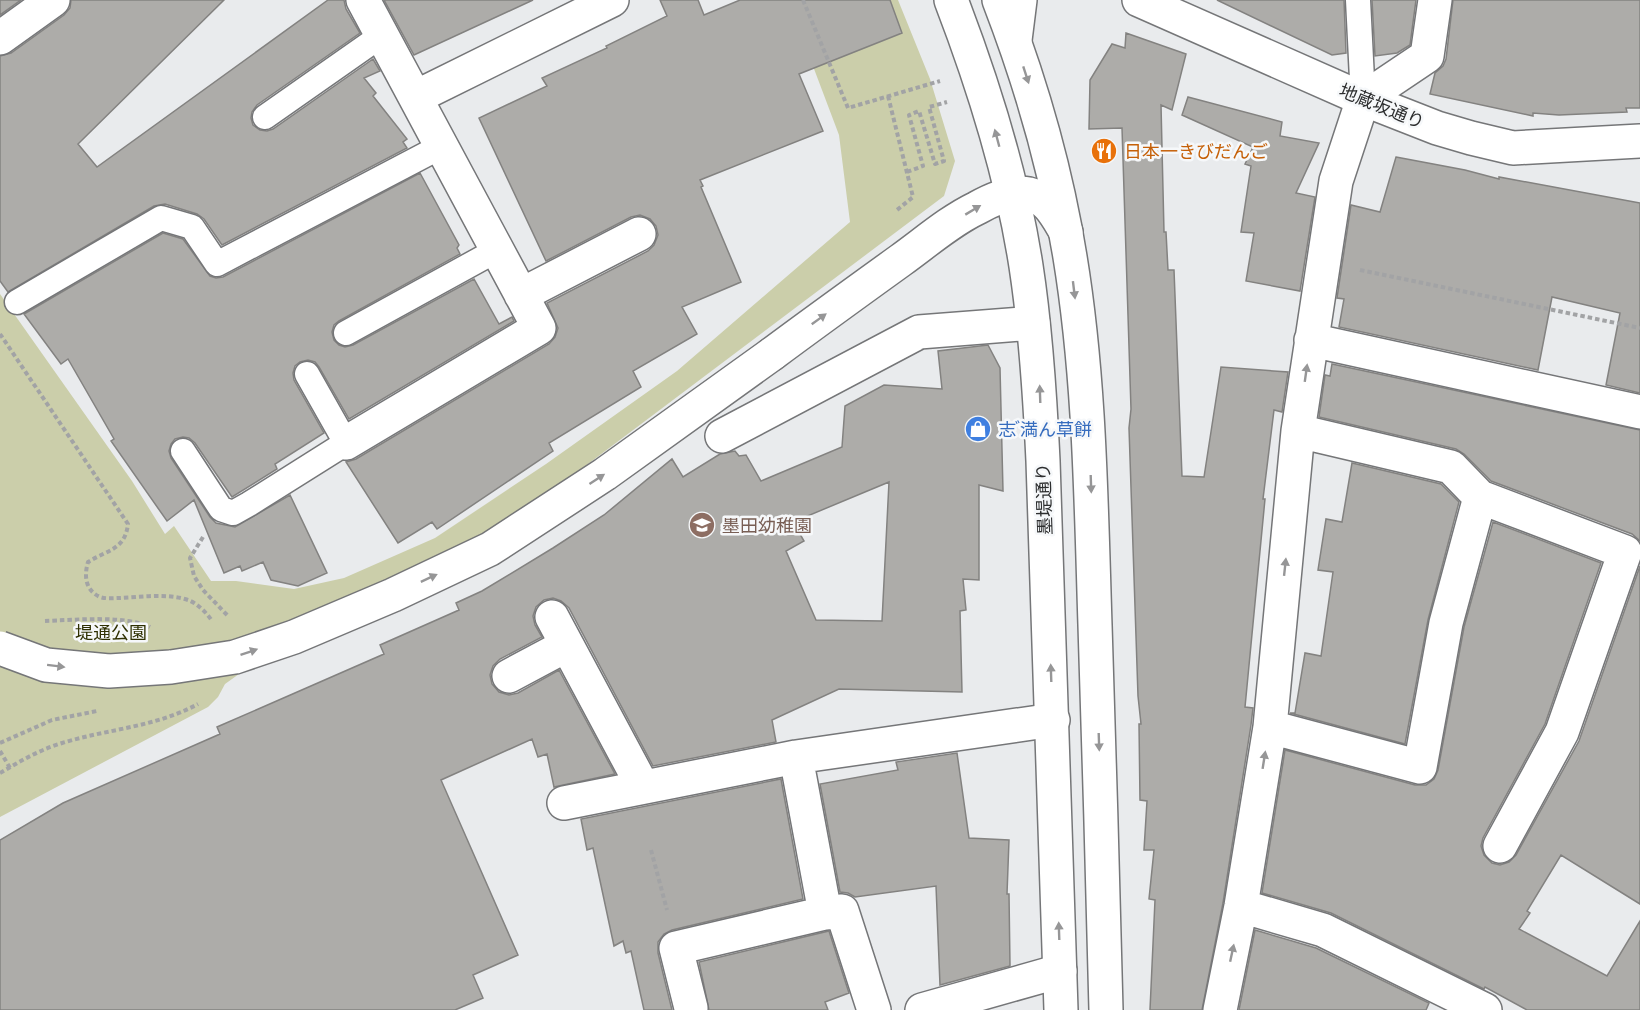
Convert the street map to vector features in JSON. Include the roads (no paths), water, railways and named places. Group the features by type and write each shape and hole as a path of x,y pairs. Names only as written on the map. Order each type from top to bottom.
{"main road":[{"path":"0,38 53,0"},
{"path":"346,443 539,328 363,0"},
{"path":"416,97 612,0"},
{"name":"墨堤通り","path":"951,0 992,115 1011,195 1026,265 1040,384 1061,1010"},
{"path":"999,0 1015,40 1046,145 1066,232 1082,348 1090,458 1106,1010"},
{"path":"1015,40 1020,0"},
{"name":"地蔵坂通り","path":"1138,0 1364,99 1437,128 1513,148 1640,141"},
{"path":"1220,1010 1242,906 1270,727 1298,431 1336,181 1364,99 1427,56 1435,0"},
{"path":"0,648 46,665 109,671 171,667 235,657 294,637 393,595 490,549 605,474 975,208 1011,195 1028,194 1041,199 1053,210 1066,232"},
{"path":"521,295 639,234"},
{"path":"722,436 919,332 1033,323"},
{"path":"1311,340 1640,412"},
{"path":"1298,431 1451,468 1480,497 1625,552 1562,732 1500,846"},
{"path":"1270,727 1420,767 1446,623 1480,497"},
{"path":"509,676 559,631 643,787"},
{"path":"564,803 796,757 1053,720"},
{"path":"796,757 825,913"},
{"path":"1242,906 1323,930 1485,1010"},
{"path":"691,1008 676,948 842,911 874,1010"},
{"path":"922,1010 1060,971"}],"lane":[{"path":"1358,0 1364,99"},
{"path":"265,117 382,35"},
{"path":"17,302 161,218 192,227 217,264 442,146"},
{"path":"346,333 497,250"},
{"path":"183,451 221,509 233,513 346,443 307,374"}],"place":[{"name":"日本一きびだんご","path":"1104,151"},
{"name":"志 ゙満ん草餅","path":"978,429"},
{"name":"墨田幼稚園","path":"702,525"}],"park label":[{"name":"堤通公園","path":"111,632"}]}
